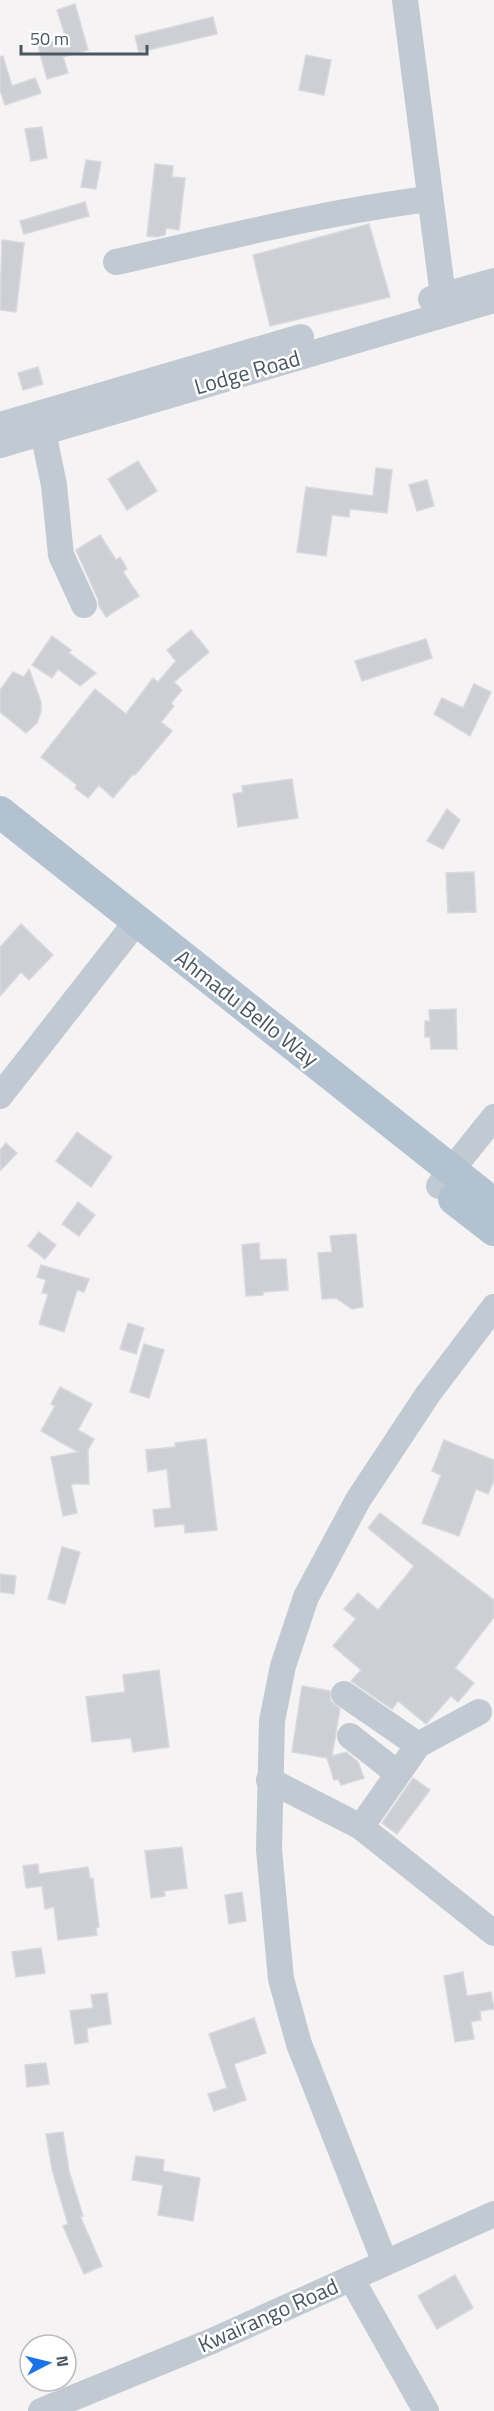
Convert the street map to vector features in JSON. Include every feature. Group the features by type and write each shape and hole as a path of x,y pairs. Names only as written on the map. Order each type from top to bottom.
{"main road":[{"name":"Ahmadu Bello Way","path":"0,812 15,841 131,929 445,1178 494,1230"},
{"name":"Ahmadu Bello Way","path":"445,1178 494,1204"}],"street":[{"path":"405,0 443,296"},
{"path":"116,262 295,222 382,205 429,199"},
{"name":"Lodge Road","path":"0,425 494,281"},
{"name":"Lodge Road","path":"0,445 494,300"},
{"path":"43,432 54,485 61,555 84,605"},
{"path":"0,1096 131,929"},
{"path":"445,1178 494,1117"},
{"path":"385,2263 299,2044 281,1979 269,1850 272,1721 283,1666 306,1597 358,1500 428,1394 494,1307"},
{"path":"344,1694 418,1744"},
{"path":"361,1827 418,1744 479,1712"},
{"path":"350,1736 397,1773"},
{"path":"269,1780 361,1827 494,1933"},
{"name":"Kwairango Road","path":"41,2411 212,2341 494,2214"},
{"path":"351,2278 426,2411"}],"building":[{"path":"75,4 88,50 63,57 68,73 47,79 38,46 66,38 57,10"},
{"path":"213,17 217,34 139,52 135,36"},
{"path":"306,55 331,60 324,95 299,90"},
{"path":"3,56 12,86 35,78 41,93 5,105 0,90 0,57"},
{"path":"42,127 47,158 31,161 25,129"},
{"path":"86,160 101,162 96,189 81,187"},
{"path":"155,164 173,166 172,177 185,178 179,230 166,228 165,235 157,237 147,236"},
{"path":"85,202 89,216 24,234 20,221"},
{"path":"369,224 390,297 270,326 253,255"},
{"path":"2,240 24,243 16,312 0,310"},
{"path":"38,367 43,384 23,390 18,373"},
{"path":"138,461 157,491 127,510 108,479"},
{"path":"376,468 392,470 387,513 350,509 349,517 332,515 326,556 297,552 306,487 373,496"},
{"path":"427,480 434,506 417,511 409,485"},
{"path":"100,535 116,560 120,557 127,569 123,572 139,596 106,617 99,606 76,550"},
{"path":"191,630 209,652 174,682 182,690 171,703 174,706 161,722 172,731 113,798 99,785 88,798 75,788 77,785 41,757 95,689 126,714 153,678 158,682 176,661 167,650"},
{"path":"52,636 71,650 69,653 96,673 80,686 58,669 52,678 32,665"},
{"path":"426,639 432,658 362,681 355,661"},
{"path":"29,669 41,702 41,711 37,723 26,733 0,712 0,690 13,672 24,677"},
{"path":"474,684 491,692 470,736 434,714 442,698 463,708"},
{"path":"292,779 298,818 238,827 233,794 243,792 242,786"},
{"path":"447,809 460,820 443,849 427,841"},
{"path":"474,872 476,912 448,913 446,873"},
{"path":"21,924 53,955 29,980 21,972 0,996 0,947"},
{"path":"456,1009 457,1049 431,1049 430,1037 425,1037 425,1021 430,1021 429,1010"},
{"path":"77,1132 112,1157 91,1187 56,1161"},
{"path":"6,1143 17,1153 0,1171 0,1150"},
{"path":"78,1202 95,1215 79,1236 62,1224"},
{"path":"39,1232 56,1245 45,1259 28,1246"},
{"path":"356,1234 363,1307 352,1309 336,1298 322,1299 318,1253 332,1252 330,1236"},
{"path":"259,1243 260,1260 286,1259 288,1290 246,1296 242,1245"},
{"path":"41,1265 89,1279 84,1292 77,1290 64,1332 39,1324 48,1294 42,1293 46,1280 37,1277"},
{"path":"128,1323 144,1328 136,1354 120,1349"},
{"path":"144,1344 164,1350 149,1398 130,1392"},
{"path":"60,1387 92,1404 78,1430 94,1439 88,1450 89,1484 71,1484 77,1513 63,1516 51,1457 78,1452 41,1431 55,1406 51,1404"},
{"path":"206,1439 217,1530 185,1533 184,1524 155,1527 153,1510 171,1508 167,1469 148,1472 146,1450 175,1447 175,1443"},
{"path":"444,1440 494,1460 494,1480 488,1494 476,1489 459,1536 422,1523 441,1475 432,1471"},
{"path":"380,1513 494,1600 494,1617 455,1668 474,1683 458,1702 451,1696 426,1724 398,1701 392,1709 351,1681 361,1670 333,1646 356,1619 344,1609 358,1593 378,1610 414,1566 368,1528"},
{"path":"62,1547 80,1552 65,1604 48,1599"},
{"path":"0,1574 16,1576 14,1594 0,1592"},
{"path":"159,1670 169,1747 133,1752 131,1738 92,1742 86,1697 125,1692 123,1675"},
{"path":"302,1686 330,1691 331,1701 340,1709 332,1756 346,1752 358,1762 364,1778 341,1785 338,1779 334,1780 327,1758 292,1752"},
{"path":"413,1778 430,1790 397,1834 382,1823"},
{"path":"182,1847 187,1888 164,1891 165,1896 151,1898 145,1851"},
{"path":"38,1864 39,1874 88,1867 90,1879 93,1878 99,1927 96,1928 97,1935 58,1940 54,1907 45,1909 42,1886 26,1888 23,1866"},
{"path":"242,1892 246,1921 229,1924 225,1895"},
{"path":"41,1948 45,1973 16,1977 12,1952"},
{"path":"463,1972 467,1996 491,1992 494,2009 480,2011 481,2020 471,2022 474,2039 455,2042 444,1976"},
{"path":"107,1993 111,2024 87,2028 88,2042 75,2044 70,2011 93,2008 91,1995"},
{"path":"254,2018 266,2053 234,2064 246,2100 214,2111 208,2094 227,2088 209,2034"},
{"path":"46,2063 49,2084 27,2087 25,2065"},
{"path":"63,2132 69,2171 83,2216 80,2216 102,2266 84,2274 63,2226 68,2224 52,2169 46,2134"},
{"path":"136,2156 164,2160 163,2171 200,2178 193,2221 158,2215 163,2185 132,2180"},
{"path":"455,2275 473,2308 437,2329 418,2296"}]}
